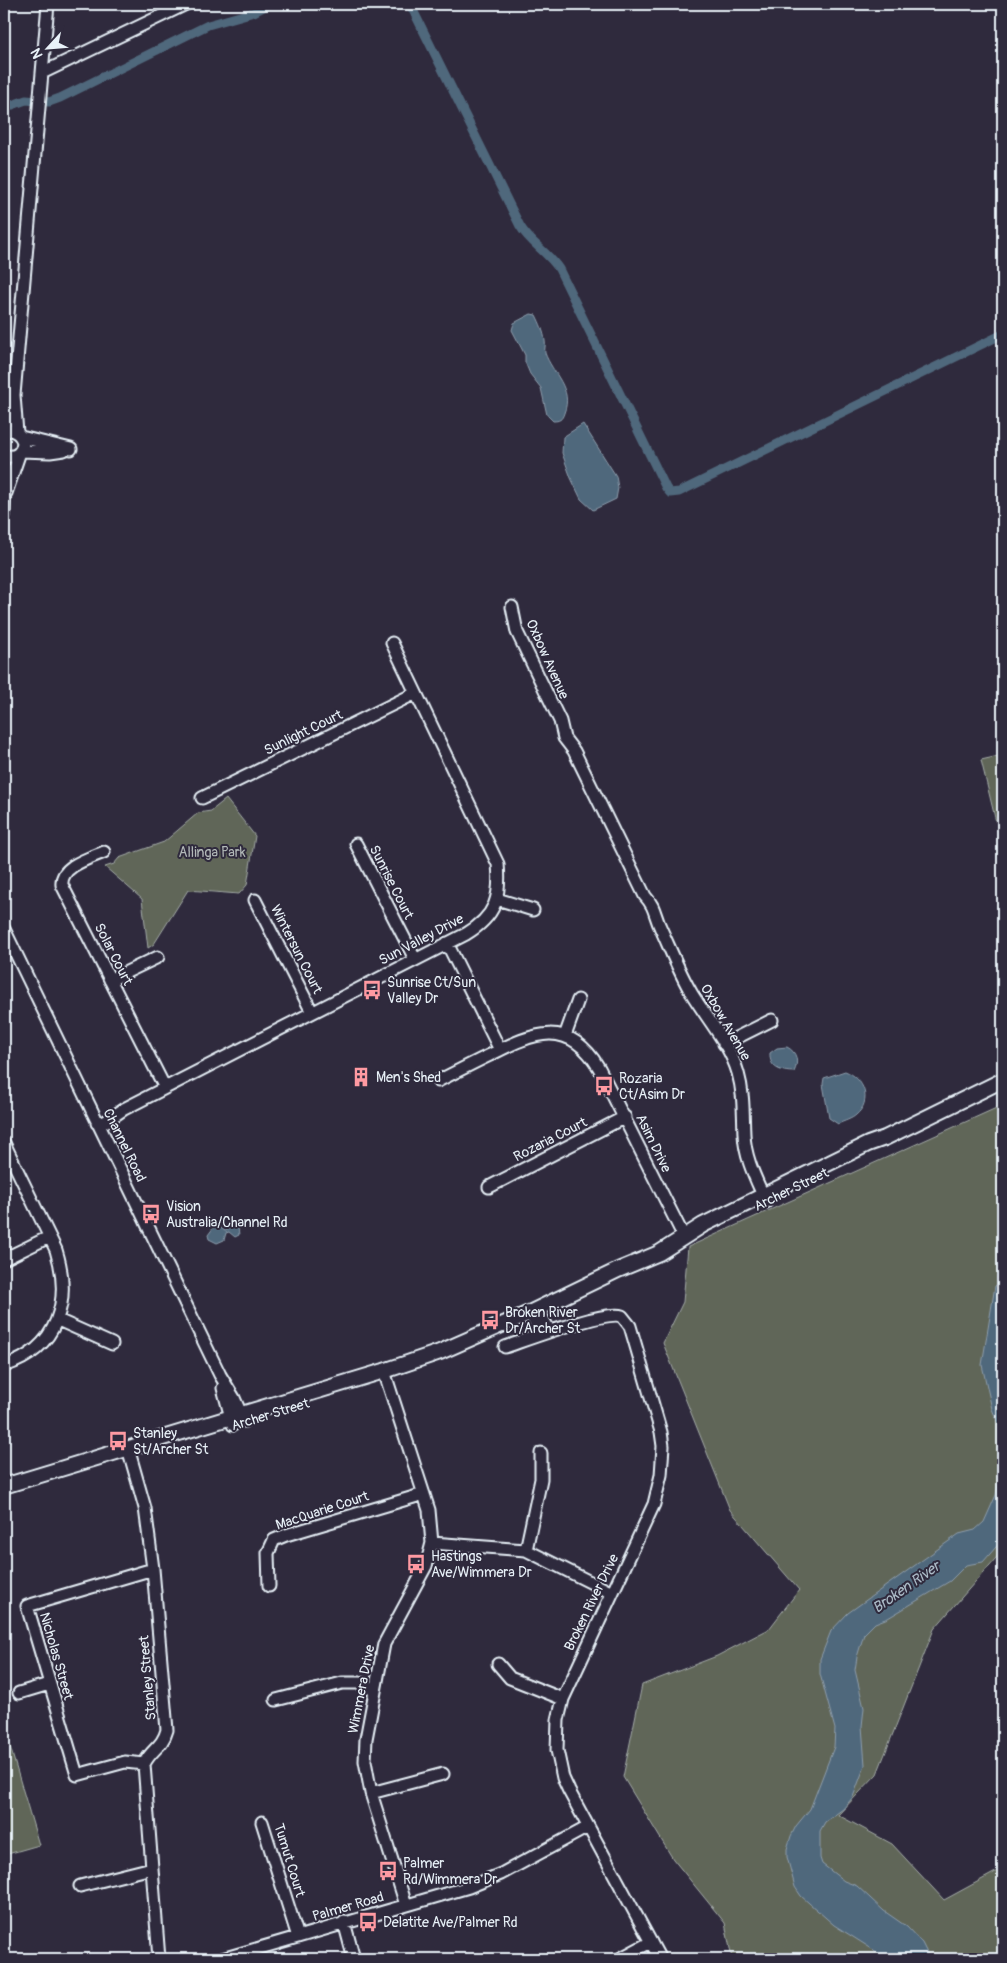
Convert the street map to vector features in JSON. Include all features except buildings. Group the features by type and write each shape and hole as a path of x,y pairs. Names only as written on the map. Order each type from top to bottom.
{"main road":[{"name":"Archer Street","path":"4,1494 67,1471 327,1392 386,1376 447,1353 618,1270 656,1247 685,1236 703,1225 764,1198 868,1144 885,1138 1003,1080"},
{"name":"Archer Street","path":"4,1486 67,1471"}],"street":[{"path":"6,493 23,442 19,435 14,395 48,4"},
{"path":"42,73 186,4"},
{"path":"4,427 14,395"},
{"path":"4,432 12,430 19,435 71,449 50,452 20,451 12,456 4,455"},
{"path":"4,473 6,493 4,516"},
{"name":"Oxbow Avenue","path":"512,607 517,632 560,721 564,738 574,751 645,896 647,909 657,920 691,992 724,1044 738,1072 744,1111 747,1157 752,1174 764,1198"},
{"name":"Sun Valley Drive","path":"97,1123 103,1117 124,1109 474,929 484,920 497,899 500,884 498,864 392,642"},
{"name":"Sunlight Court","path":"202,798 416,693"},
{"name":"Sunrise Court","path":"356,844 416,959"},
{"name":"Solar Court","path":"104,852 70,868 64,873 62,881 64,890 165,1088"},
{"path":"497,899 533,910"},
{"name":"Wintersun Court","path":"255,900 312,1012"},
{"name":"Channel Road","path":"4,929 220,1375 237,1419"},
{"path":"447,944 500,1050"},
{"path":"110,980 158,957"},
{"path":"565,1036 578,1000"},
{"path":"724,1044 772,1020"},
{"name":"Asim Drive","path":"438,1081 520,1039 541,1034 565,1036 582,1046 590,1053 625,1117 685,1236"},
{"name":"Rozaria Court","path":"489,1186 625,1117"},
{"path":"4,1143 49,1237 62,1268 63,1282 63,1296 58,1320 46,1340 31,1354 15,1363 4,1366"},
{"path":"4,1259 49,1237"},
{"path":"505,1347 546,1332 533,1311"},
{"name":"Broken River Drive","path":"546,1332 612,1314 625,1318 630,1326 657,1417 663,1446 659,1490 562,1699 557,1735 560,1764 569,1791 660,1959"},
{"path":"58,1320 112,1344"},
{"name":"Wimmera Drive","path":"386,1376 429,1510 432,1543 426,1566 384,1644 366,1739 365,1761 371,1793 406,1905"},
{"name":"Stanley Street","path":"129,1452 145,1508 153,1569 167,1730 164,1742 149,1754 144,1764"},
{"path":"526,1550 540,1479 541,1453"},
{"name":"MacQuarie Court","path":"269,1586 268,1553 274,1540 424,1494"},
{"path":"432,1543 526,1550 612,1594"},
{"name":"Nicholas Street","path":"144,1764 125,1762 77,1775 27,1606 153,1569"},
{"path":"498,1664 510,1678 562,1699"},
{"path":"276,1700 342,1683 361,1683 375,1691"},
{"path":"19,1693 49,1684"},
{"path":"144,1764 160,1959"},
{"path":"371,1793 443,1774"},
{"name":"Tumut Court","path":"262,1822 298,1937"},
{"name":"Palmer Road","path":"222,1959 470,1886 501,1874 588,1827"},
{"path":"80,1886 152,1868"},
{"path":"344,1922 354,1959"},
{"path":"619,1959 651,1942"}],"green space":[{"path":"1003,755 1003,834 996,822 981,760"},
{"name":"Allinga Park","path":"226,799 255,836 247,885 239,894 188,890 154,944 148,948 142,899 105,867 114,864 119,858 164,842 198,813 211,811"},
{"path":"1003,1105 1003,1550 934,1629 877,1774 838,1815 892,1844 944,1900 1003,1868 1003,1959 732,1959 725,1923 673,1859 623,1777 642,1685 717,1656 769,1629 799,1590 730,1510 663,1343 683,1302 688,1247"},
{"path":"4,1726 39,1845 4,1855"}],"water":[{"path":"531,314 536,315 540,324 545,343 545,353 561,382 566,396 563,415 557,421 553,421 547,415 541,388 530,374 525,362 525,355 512,330 514,323"},
{"path":"583,424 616,476 618,488 616,499 593,510 581,499 562,453 563,437"},
{"path":"787,1047 795,1054 796,1065 794,1072 780,1070 774,1066 770,1058 770,1053 777,1048"},
{"path":"845,1071 852,1074 861,1084 865,1097 861,1109 856,1115 838,1124 829,1118 823,1084 824,1078"},
{"path":"234,1223 238,1226 239,1235 235,1237 229,1232 226,1233 224,1240 217,1243 209,1239 208,1235 214,1227 219,1227 225,1231"},
{"name":"Broken River","path":"1003,1282 1003,1539 983,1562 966,1565 950,1581 888,1618 875,1623 864,1634 855,1670 864,1708 862,1726 865,1765 853,1797 843,1809 825,1822 820,1831 820,1858 822,1864 844,1881 857,1886 884,1911 907,1927 922,1943 930,1959 883,1959 872,1949 834,1925 801,1896 795,1887 787,1857 791,1836 796,1826 810,1809 834,1747 835,1729 820,1674 820,1659 831,1631 848,1613 959,1534 975,1530 984,1522 996,1495 1002,1453 1001,1430 992,1409 982,1365 995,1286"}],"waterway":[{"path":"4,108 26,100 49,102 60,98 208,25 254,12 269,4"},
{"path":"410,4 520,226 559,269 670,493 679,492 1003,334"}],"place":[{"name":"Sunrise Ct/Sun Valley Dr","path":"372,990"},
{"name":"Men's Shed","path":"361,1077"},
{"name":"Rozaria Ct/Asim Dr","path":"604,1086"},
{"name":"Vision Australia/Channel Rd","path":"151,1214"},
{"name":"Broken River Dr/Archer St","path":"490,1320"},
{"name":"Stanley St/Archer St","path":"118,1441"},
{"name":"Hastings Ave/Wimmera Dr","path":"416,1564"},
{"name":"Palmer Rd/Wimmera Dr","path":"388,1871"},
{"name":"Delatite Ave/Palmer Rd","path":"368,1922"}]}
